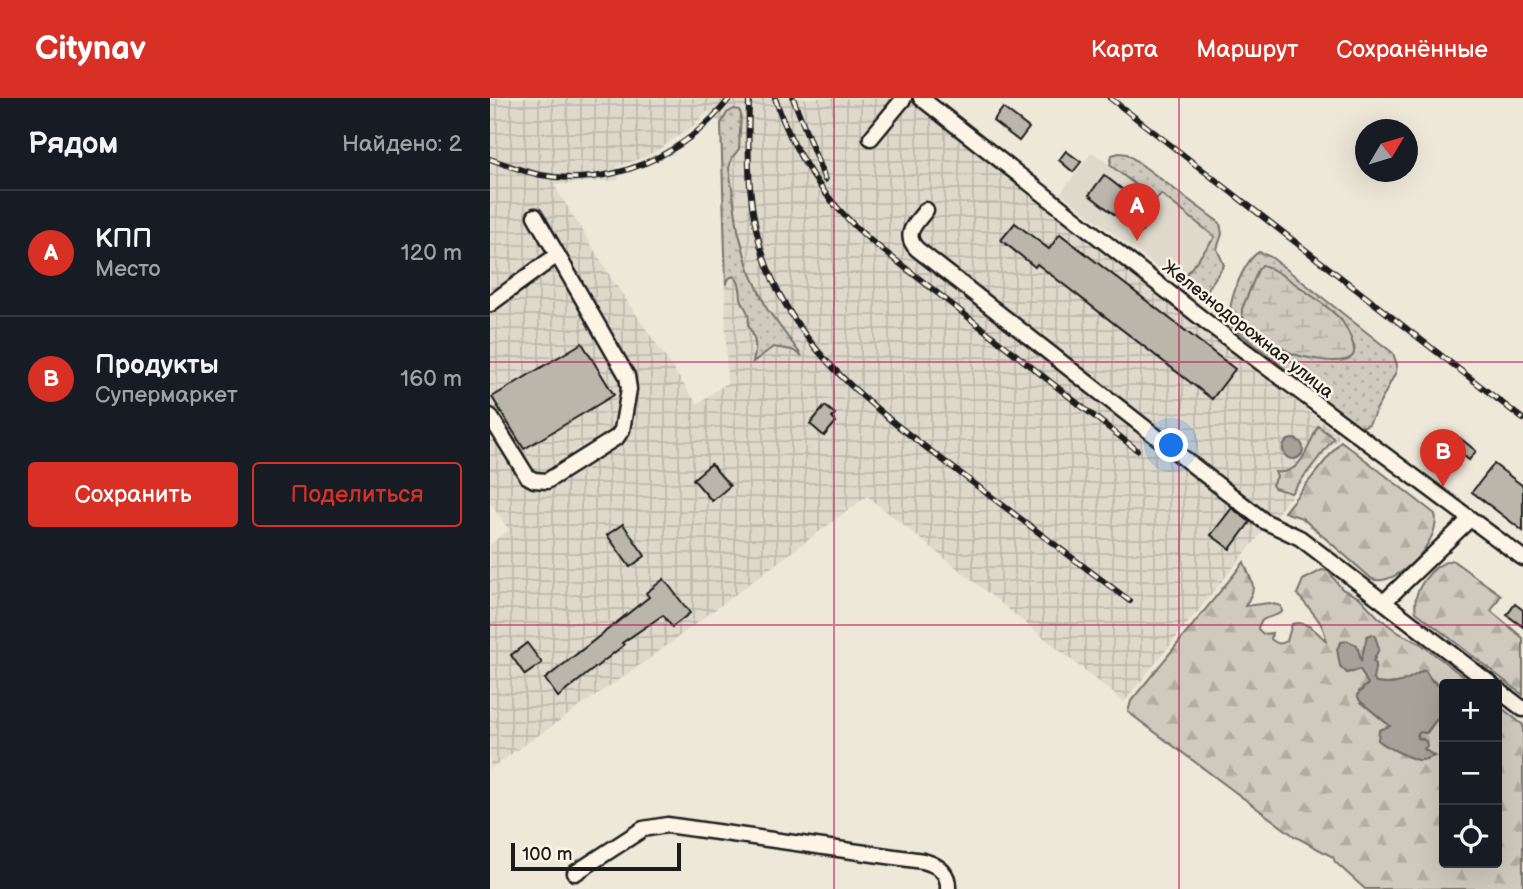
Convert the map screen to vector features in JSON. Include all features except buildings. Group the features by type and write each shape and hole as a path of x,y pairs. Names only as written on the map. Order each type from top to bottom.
{"street":[{"path":"871,138 904,98"},
{"name":"Железнодорожная улица","path":"921,98 1209,324 1523,558"},
{"path":"926,210 909,234 917,249 1264,521 1300,538 1484,679"},
{"path":"490,416 527,476 540,482 553,479 588,457 618,437 622,430 629,389 627,376 535,216"},
{"path":"490,304 557,255"},
{"path":"1384,602 1470,519"},
{"path":"1502,693 1523,709"},
{"path":"575,873 643,829 667,825 923,861 946,875 948,889"}],"shaded area":[{"path":"490,98 907,98 1340,436 1124,702 867,496 650,658 490,769 490,544 509,530 490,503","holes":["708,111 721,124 727,383 697,404 614,282 554,185 619,180 617,166 658,150 693,126"]},
{"path":"1092,152 1155,200 1160,194 1215,237 1179,284 1061,193"},
{"path":"1293,439 1300,442 1303,449 1300,456 1293,459 1286,456 1283,449 1286,442"},
{"path":"1367,636 1375,636 1379,649 1373,661 1376,664 1373,678 1376,683 1397,683 1425,670 1432,681 1439,686 1439,716 1426,733 1419,732 1417,735 1426,741 1427,746 1424,749 1434,756 1422,760 1414,759 1378,740 1379,730 1390,726 1360,701 1357,695 1368,684 1360,669 1347,673 1340,666 1337,649 1341,642 1348,641 1357,645 1361,661"}],"green space":[{"path":"734,109 741,114 739,149 729,168 738,230 748,267 767,309 802,356 792,350 773,347 753,362 755,343 739,284 734,276 729,278 726,285 721,124 727,113"},
{"path":"1127,154 1220,223 1222,234 1217,249 1224,265 1201,299 1179,284 1215,237 1161,194 1155,200 1110,165 1112,155"},
{"path":"1259,252 1271,257 1393,353 1396,372 1369,424 1362,427 1354,423 1231,326 1230,309 1236,286 1253,257","holes":["1258,270 1341,320 1354,348 1252,288"]},
{"path":"1262,265 1304,290 1342,321 1353,344 1352,356 1346,360 1327,361 1297,355 1279,346 1246,322 1242,309"},
{"path":"1318,426 1334,438 1291,493 1274,488 1272,485 1277,477 1275,472 1284,472 1298,464"},
{"path":"1341,441 1435,514 1432,536 1416,560 1405,569 1382,580 1372,579 1302,518 1284,512"},
{"path":"1452,560 1501,595 1491,611 1523,638 1523,695 1416,612 1415,604 1420,587 1437,567"},
{"path":"1244,562 1253,588 1245,606 1269,603 1281,606 1282,612 1261,621 1258,629 1263,634 1272,633 1271,639 1280,643 1287,641 1292,624 1302,623 1311,627 1326,641 1319,621 1297,594 1303,580 1322,570 1328,571 1342,589 1360,598 1378,617 1399,633 1421,644 1466,679 1439,679 1439,685 1421,671 1400,682 1376,683 1373,669 1376,655 1366,641 1364,659 1361,662 1360,656 1353,672 1360,669 1368,684 1359,691 1360,701 1391,727 1382,744 1422,760 1434,756 1423,749 1423,739 1418,738 1419,732 1427,733 1439,716 1439,868 1502,868 1502,708 1523,725 1523,889 1365,889 1335,862 1333,857 1294,836 1128,712 1131,701"}],"railway":[{"path":"490,159 535,174 568,178 621,172 670,151 692,136 730,98"},
{"path":"749,98 749,162 755,225 767,266 783,301 803,332 826,360 879,411 1130,601"},
{"path":"775,98 801,158 825,193 854,225 1137,450"},
{"path":"793,98 825,180"},
{"path":"1110,98 1523,419"}],"place":[{"name":"КПП","path":"1137,241"},
{"name":"Прoдукты","path":"1443,487"}]}
